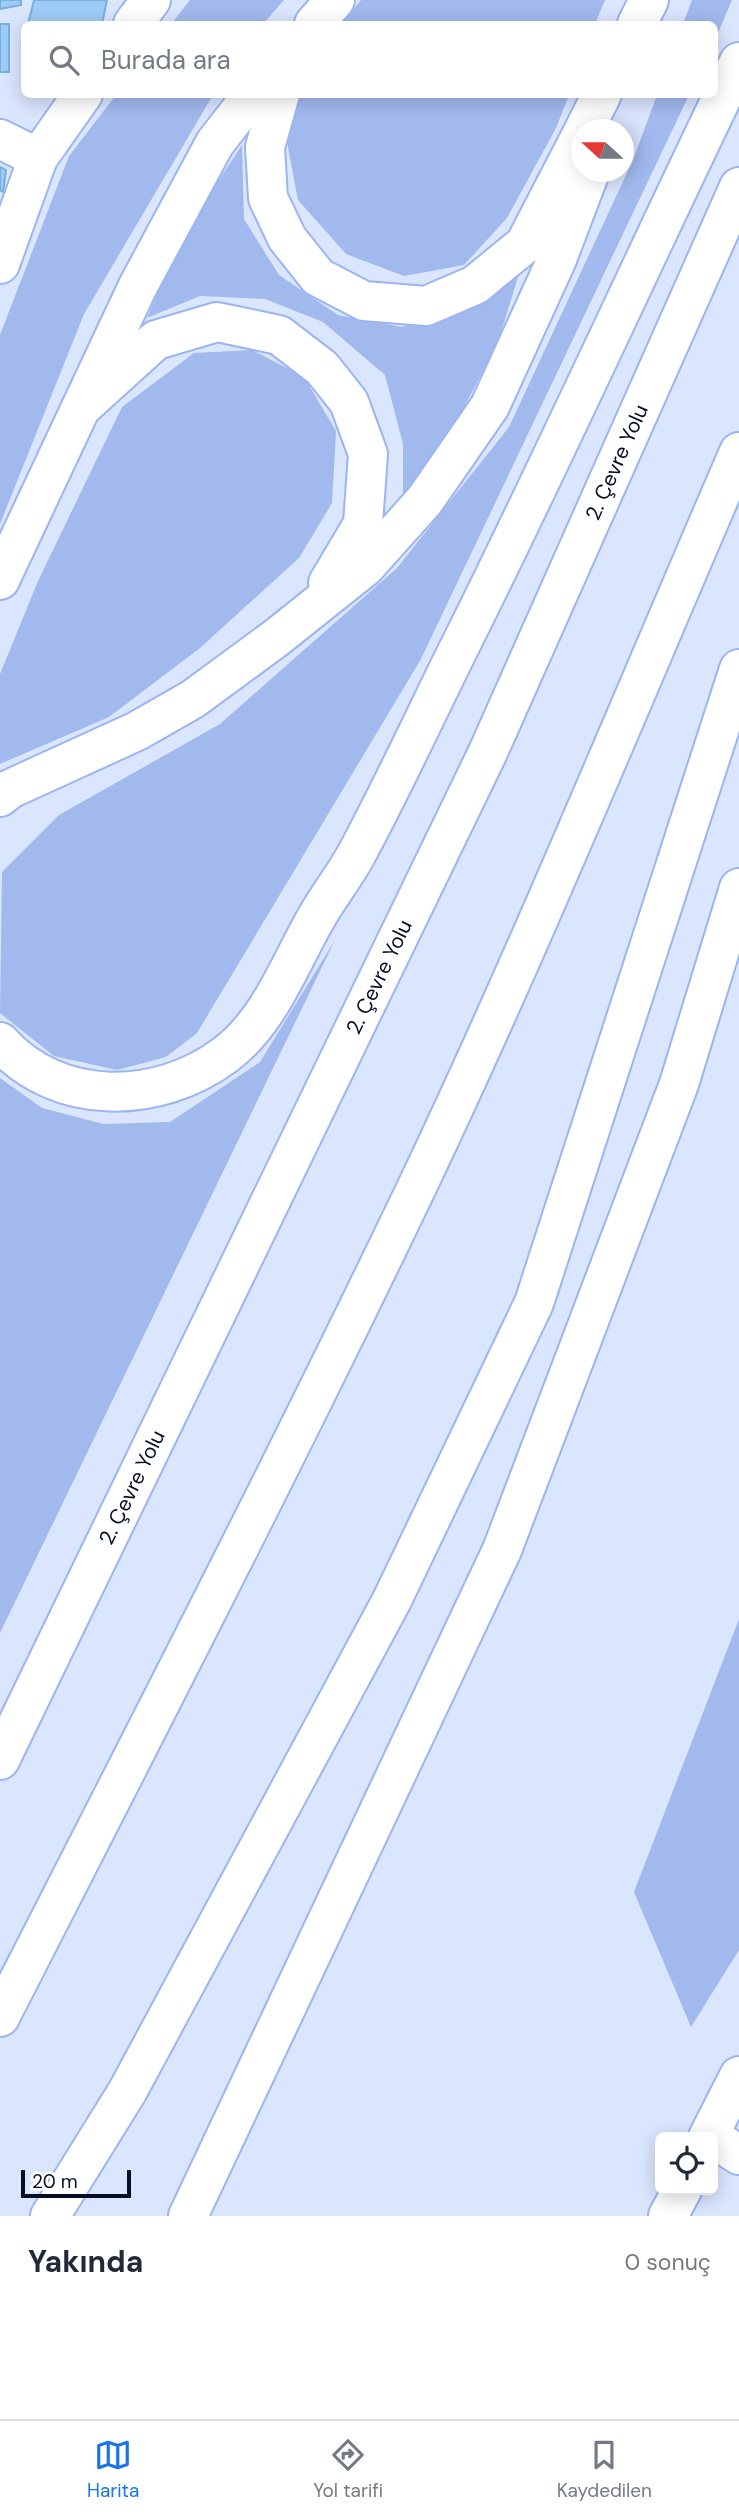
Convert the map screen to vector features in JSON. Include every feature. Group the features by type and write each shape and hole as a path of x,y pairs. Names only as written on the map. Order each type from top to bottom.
{"main road":[{"path":"136,21 151,0"},
{"path":"317,21 335,0"},
{"path":"638,21 649,0"},
{"path":"647,21 655,0"},
{"path":"0,1042 39,1073 75,1089 108,1094 155,1087 194,1074 228,1054 255,1024 275,996 318,915 361,844 506,555 646,253 739,62"},
{"path":"0,264 38,158 80,98"},
{"path":"0,580 138,286 215,143 250,98"},
{"path":"279,98 265,147 268,198 287,238 317,277 364,301 426,306 475,285 525,244 571,155"},
{"path":"589,119 599,98"},
{"path":"610,119 618,98"},
{"path":"0,138 38,158"},
{"path":"0,797 10,789 137,731 193,699 276,638 365,567 425,500 491,406 557,259 586,182"},
{"name":"2. Çevre Yolu","path":"0,1760 488,752 739,187"},
{"path":"81,408 156,340 217,322 279,335 322,368 349,402 368,454 363,524 326,586 276,638"},
{"path":"0,2017 231,1565 415,1191 498,1012 739,452"},
{"path":"50,2216 127,2092 392,1600 534,1303 739,669"},
{"path":"0,821 85,754"},
{"path":"188,2216 502,1550 679,1084 739,888"},
{"path":"718,2134 739,2076"},
{"path":"668,2216 679,2195"}],"shaded area":[{"path":"190,0 284,0 266,21 173,21"},
{"path":"361,0 605,0 596,21 344,21"},
{"path":"692,0 732,0 718,33 718,21 684,21"},
{"path":"114,98 211,98 84,314 0,524 0,335 69,156"},
{"path":"300,98 568,98 556,128 507,218 464,265 404,276 346,254 298,200 287,142"},
{"path":"656,98 688,98 421,659 197,1033 166,1057 117,1070 54,1056 0,1013 2,872 59,815 220,724 397,568 509,427 623,182 634,182 634,157"},
{"path":"242,145 244,219 279,275 338,315 402,327 475,302 523,261 497,345 462,411 403,497 403,444 385,375 323,322 265,299 200,296 147,318 183,234"},
{"path":"252,350 304,377 336,431 332,503 299,558 200,648 109,717 0,764 0,674 38,581 122,407 194,353"},
{"path":"335,940 0,1633 0,1078 42,1108 103,1124 170,1122 260,1062"},
{"path":"739,1619 739,1950 691,2027 634,1892"}],"building":[{"path":"0,0 21,0 21,5 0,9"},
{"path":"34,0 107,0 103,21 29,21"},
{"path":"0,24 9,24 9,72 0,72"},
{"path":"0,167 6,170 3,192 0,190"}]}
